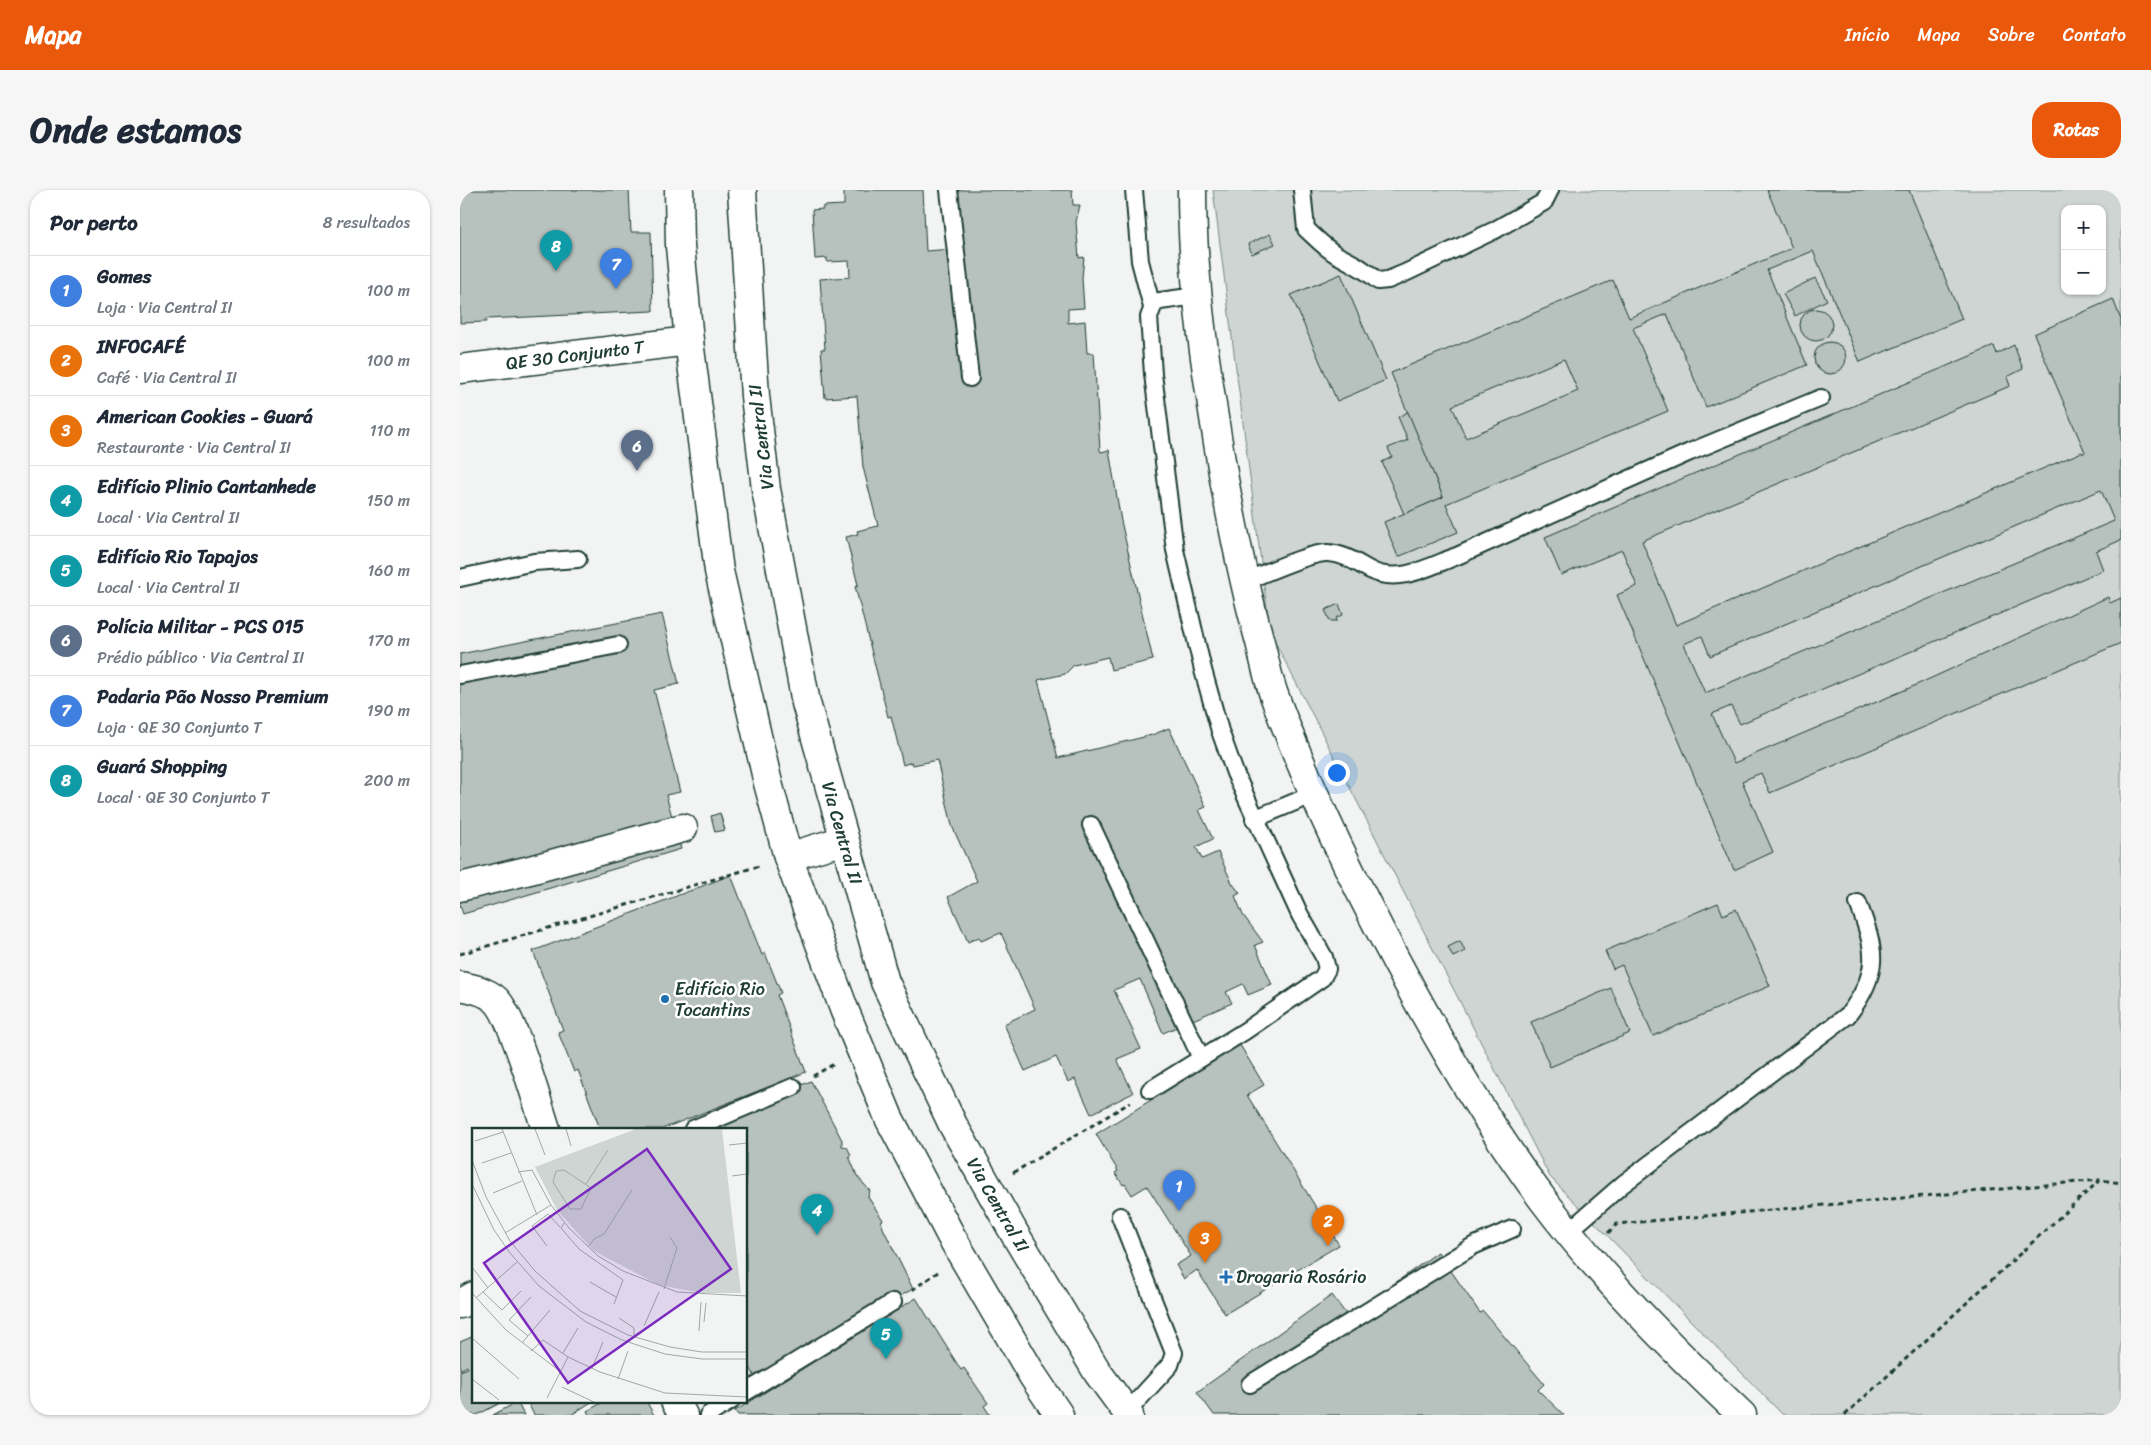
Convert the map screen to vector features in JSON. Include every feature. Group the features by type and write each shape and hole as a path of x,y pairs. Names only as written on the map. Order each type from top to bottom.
{"street":[{"path":"679,190 680,246 690,341 724,598 788,858 860,1050 889,1118 963,1256 1032,1376 1059,1415"},
{"name":"Via Central II","path":"742,190 755,396 766,489 806,703 885,982 953,1125 988,1188 1098,1373 1128,1414"},
{"path":"1192,190 1196,296 1206,376 1234,538 1273,692 1314,794 1369,910 1445,1050 1508,1151 1586,1253 1642,1317 1742,1415"},
{"name":"QE 30 Conjunto T","path":"460,369 690,341"},
{"path":"460,887 683,828"},
{"path":"788,858 844,840"},
{"path":"460,986 475,988 496,1000 509,1022 546,1128"},
{"path":"676,1402 683,1415"}],"lane":[{"path":"949,190 970,378"},
{"path":"1134,190 1140,261 1152,307"},
{"path":"1302,190 1306,229 1322,245 1362,267 1378,281 1388,280 1406,273 1495,230 1544,202 1550,190"},
{"path":"1150,1090 1245,1031 1322,978 1326,969 1324,957 1300,915 1254,819 1220,731 1175,550 1153,374 1148,317 1152,307 1160,301 1169,298 1196,296"},
{"path":"1245,581 1326,553 1345,555 1372,571 1396,577 1457,556 1690,452 1821,398"},
{"path":"460,578 534,562 578,559"},
{"path":"460,675 618,645"},
{"path":"1254,819 1314,794"},
{"path":"1091,825 1201,1058"},
{"path":"1569,1231 1666,1150 1848,1015 1860,1000 1870,980 1873,958 1872,938 1858,903"},
{"path":"695,1128 793,1087"},
{"path":"1120,1216 1174,1353 1170,1365 1128,1414"},
{"path":"1250,1384 1473,1246 1512,1229"},
{"path":"748,1391 893,1302"},
{"path":"708,1415 729,1402"}],"path":[{"path":"460,954 788,858"},
{"path":"793,1087 860,1050"},
{"path":"988,1188 1150,1090"},
{"path":"1586,1253 1617,1224 2100,1180 2121,1183"},
{"path":"1845,1415 2100,1180"},
{"path":"893,1302 963,1256"}],"shaded area":[{"path":"1213,190 2121,190 2121,1415 1783,1415 1550,1177 1270,632"}],"building":[{"path":"460,190 629,190 631,232 651,232 653,311 486,319 486,322 460,323"},
{"path":"844,190 923,190 926,251 953,249 950,190 1072,190 1073,205 1080,205 1076,222 1079,258 1084,257 1082,278 1084,308 1068,309 1068,323 1085,321 1087,353 1094,353 1100,450 1101,452 1109,450 1121,521 1153,660 1111,670 1108,657 1074,665 1065,674 1038,680 1058,758 1152,735 1169,728 1206,807 1199,810 1213,839 1196,847 1202,859 1218,852 1232,883 1240,893 1235,896 1243,915 1263,942 1255,945 1272,985 1248,995 1243,984 1226,992 1232,1003 1163,1033 1140,979 1114,990 1141,1049 1117,1059 1133,1093 1091,1114 1075,1079 1068,1082 1056,1057 1025,1071 1004,1024 1035,1009 1001,933 981,941 979,937 968,942 948,897 977,881 952,826 937,760 913,765 912,762 903,765 891,716 888,717 855,586 858,585 846,537 858,534 857,531 878,526 863,467 857,396 825,398 821,349 825,349 820,279 850,277 849,261 827,262 827,258 815,259 812,210 823,209 823,206 844,205"},
{"path":"1767,190 1909,190 1962,319 1860,362 1813,251 1767,270 1807,365 1706,407 1667,314 1633,328 1668,411 1446,504 1458,532 1398,557 1384,522 1443,497 1391,373 1613,280 1629,318 1792,248","holes":["1564,359 1578,391 1466,438 1452,406"]},
{"path":"1270,234 1275,244 1252,254 1248,244"},
{"path":"1341,274 1386,380 1337,401 1291,295"},
{"path":"1815,278 1827,300 1795,316 1783,294"},
{"path":"2113,299 2121,320 2121,540 2096,551 2103,570 1740,724 1731,706 1712,714 1734,763 1914,686 2108,597 2110,603 2121,598 2121,643 1770,793 1761,773 1742,781 1773,852 1734,870 1617,595 1637,586 1622,550 1561,575 1545,537 1994,346 1997,354 2014,345 2023,369 2007,377 2010,386 1642,541 1676,625 2082,452 2083,454 2085,452 2034,334","holes":["2101,490 2114,521 1705,693 1684,644 1702,636 1710,656"]},
{"path":"1816,309 1822,310 1827,314 1831,319 1831,331 1827,336 1822,340 1816,341 1810,340 1805,336 1801,331 1800,325 1801,319 1805,314 1810,310"},
{"path":"1830,342 1836,343 1841,347 1845,352 1845,364 1841,369 1836,373 1830,374 1824,373 1819,369 1815,364 1814,358 1815,352 1819,347 1824,343"},
{"path":"1408,412 1443,497 1404,514 1382,462 1392,457 1388,448 1408,440 1398,417"},
{"path":"1339,604 1343,615 1336,618 1337,621 1330,621 1325,610"},
{"path":"662,614 679,684 654,690 680,792 666,795 681,849 463,914 460,905 460,654"},
{"path":"720,813 725,830 715,832 711,816"},
{"name":"Edifício Rio Tocantins","path":"731,875 762,955 765,953 781,993 777,995 806,1072 665,1128 600,1128 578,1070 574,1072 558,1032 563,1030 533,951"},
{"path":"1718,903 1723,915 1736,909 1770,986 1653,1036 1622,965 1613,969 1605,951"},
{"path":"1460,941 1465,951 1453,957 1448,947"},
{"path":"1611,988 1630,1033 1550,1067 1531,1022"},
{"path":"1240,1045 1264,1085 1247,1095 1339,1245 1225,1314 1197,1270 1184,1279 1176,1265 1191,1256 1147,1186 1132,1195 1125,1184 1123,1185 1115,1173 1118,1171 1096,1134"},
{"path":"811,1081 842,1140 842,1146 847,1147 851,1155 849,1156 857,1176 870,1191 868,1197 883,1220 881,1221 883,1228 913,1289 755,1377 748,1363 748,1128 704,1128"},
{"path":"1438,1252 1480,1313 1483,1311 1544,1384 1538,1390 1564,1415 1214,1415 1197,1392 1332,1295 1348,1317"},
{"path":"916,1298 961,1370 964,1368 988,1403 984,1406 990,1415 738,1415 735,1411"},
{"path":"472,1337 472,1402 502,1402 477,1415 460,1415 460,1371 468,1368 467,1366 460,1370 460,1342"},
{"path":"517,1402 524,1415 493,1415"},
{"path":"528,1402 591,1402 571,1415 534,1415"},
{"path":"603,1402 647,1402 654,1415 589,1415 587,1411"}],"place":[{"name":"Guará Shopping","path":"556,271"},
{"name":"Padaria Pão Nosso Premium","path":"616,289"},
{"name":"Polícia Militar - PCS 015","path":"637,471"},
{"name":"Edifício Rio Tocantins","path":"665,999"},
{"name":"Gomes","path":"1179,1211"},
{"name":"Edifício Plinio Cantanhede","path":"817,1235"},
{"name":"INFOCAFÉ","path":"1328,1246"},
{"name":"American Cookies - Guará","path":"1205,1263"},
{"name":"Drogaria Rosário","path":"1226,1277"},
{"name":"Edifício Rio Tapajos","path":"886,1359"}]}
